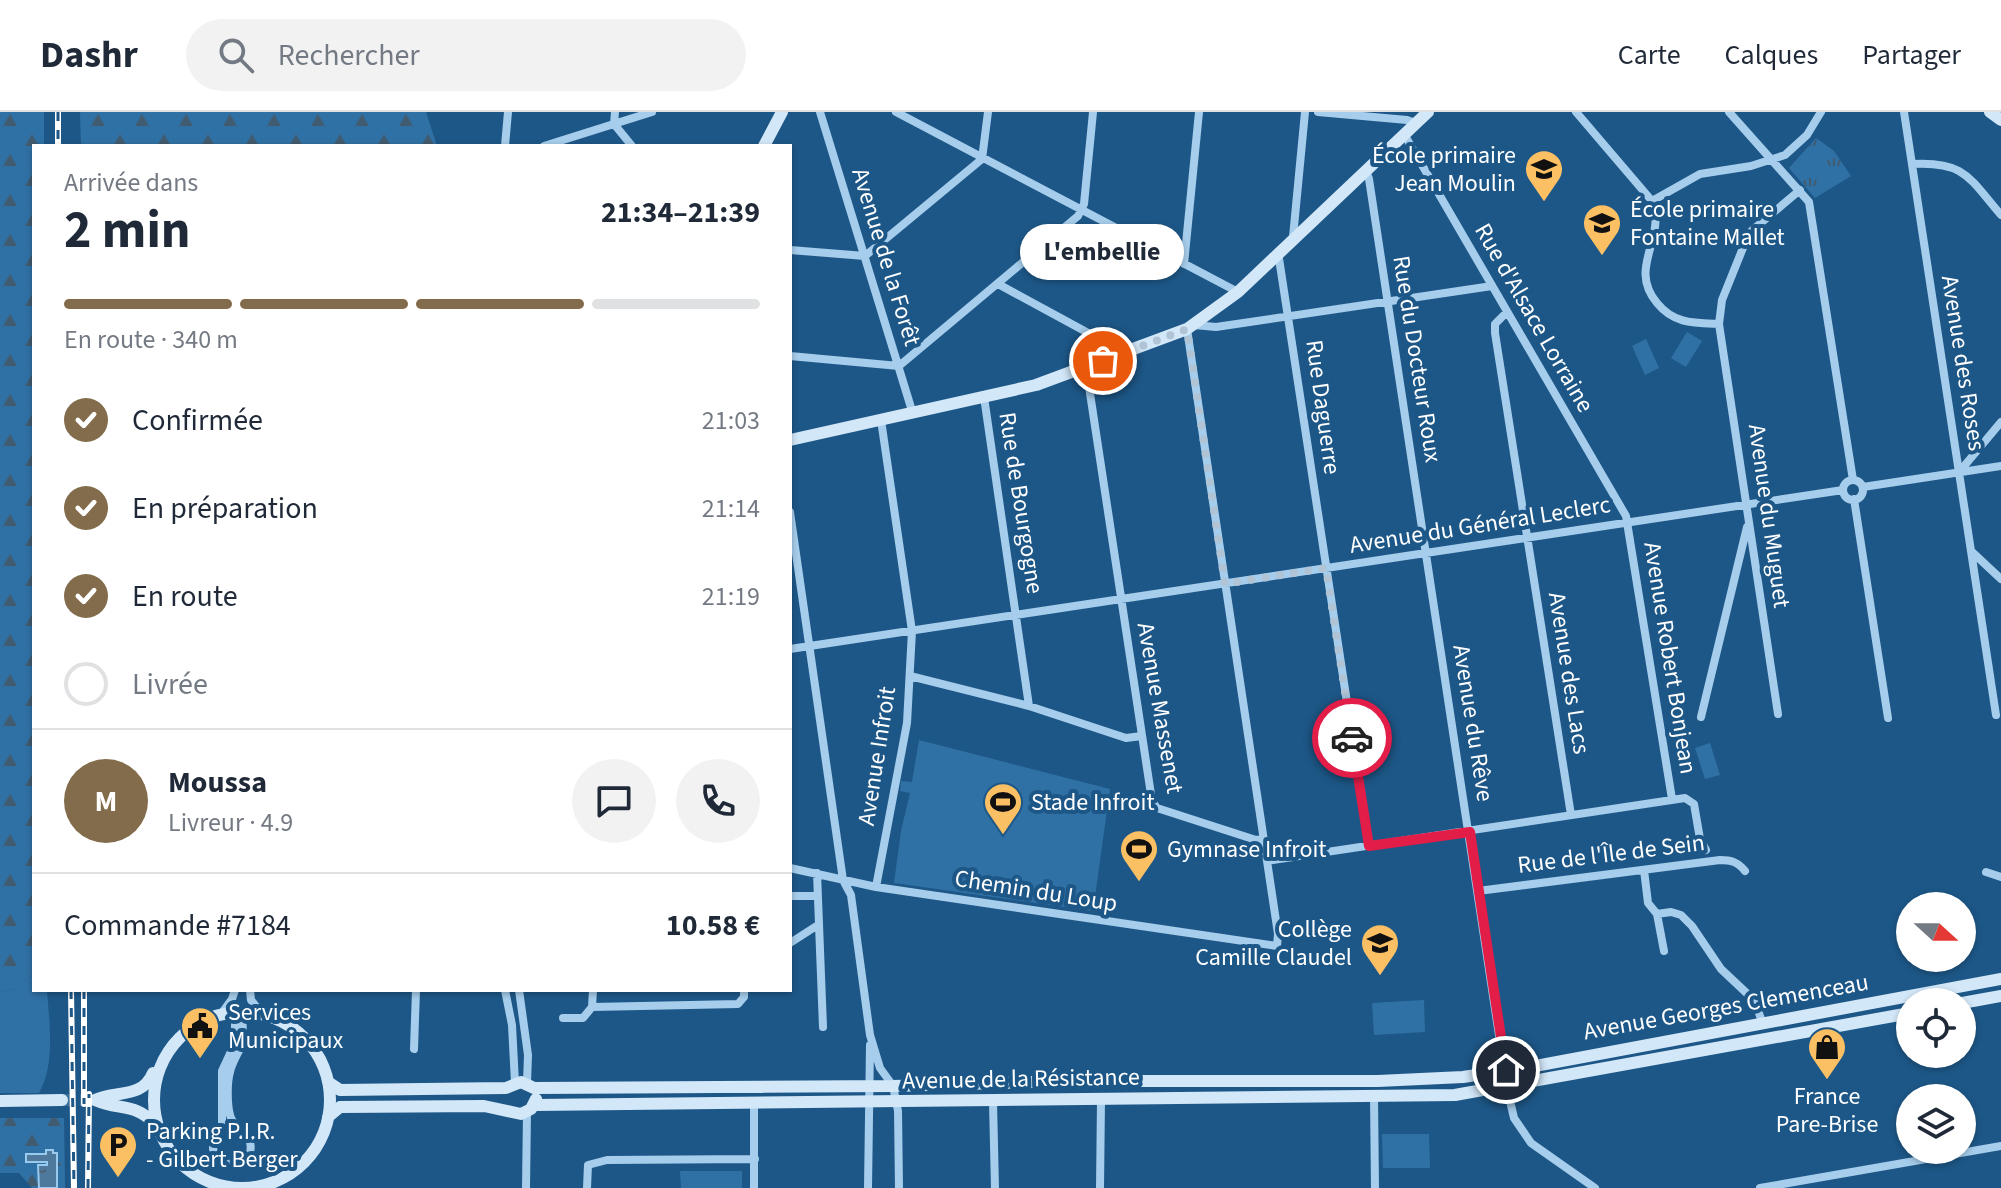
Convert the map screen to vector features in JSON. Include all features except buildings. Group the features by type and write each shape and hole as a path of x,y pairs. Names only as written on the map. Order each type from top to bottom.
{"main road":[{"path":"765,144 782,112"},
{"path":"792,440 1036,385 1190,327 1238,292 1428,112"},
{"path":"1990,112 2001,120"},
{"name":"Avenue Georges Clemenceau","path":"1506,1070 2001,979"},
{"path":"1976,1000 2001,996"},
{"path":"158,1127 145,1113 129,1106 106,1105 95,1100 142,1089 180,1037 192,1027 221,1014 238,1012 276,1018 300,1033 318,1055 328,1082 328,1117 324,1133 305,1161 285,1176 260,1187 218,1186 196,1175 180,1162 167,1146 158,1127 154,1106 155,1084 162,1063"},
{"name":"Avenue Georges Clemenceau","path":"1507,1088 1896,1016"},
{"name":"Avenue de la Résistance","path":"328,1082 340,1090 520,1086 893,1086 1066,1081 1378,1081 1463,1077 1506,1070"},
{"path":"507,1109 503,1099 520,1086 531,1109"},
{"name":"Avenue de la Résistance","path":"328,1117 340,1107 484,1106 507,1109 515,1114 531,1109 754,1104 1455,1095 1507,1088"},
{"path":"0,1101 62,1100"}],"street":[{"path":"505,144 508,112"},
{"path":"615,112 614,124 630,144"},
{"path":"550,144 652,112"},
{"name":"Avenue de la Forêt","path":"820,112 913,414"},
{"path":"896,112 1238,292"},
{"path":"792,250 865,256 982,159 988,112"},
{"path":"792,356 899,366 1082,211 1093,112"},
{"path":"1184,264 1199,112"},
{"path":"1293,237 1305,112"},
{"path":"1318,112 1416,123"},
{"path":"1576,112 1652,201 1658,218 1645,267 1645,282 1651,295 1672,318 1688,323 1719,324 1722,300 1749,233 1800,190"},
{"path":"1729,112 1809,202 1853,480"},
{"path":"1652,201 1700,174 1751,166 1785,155 1814,126 1821,112"},
{"name":"Avenue des Roses","path":"1904,112 1996,715"},
{"name":"Rue d'Alsace Lorraine","path":"1404,134 1628,522"},
{"path":"1912,164 1936,162 1965,173 2001,215"},
{"name":"Rue du Docteur Roux","path":"1366,171 1427,554"},
{"name":"Rue Daguerre","path":"1278,252 1369,846"},
{"path":"998,284 1114,347 1119,355"},
{"path":"1492,286 1216,327 1190,327 1267,861 1685,798 1694,804 1700,839 1706,850"},
{"name":"Avenue des Lacs","path":"1507,312 1495,324 1495,333 1571,815"},
{"name":"Avenue du Muguet","path":"1719,324 1778,714"},
{"name":"Avenue Massenet","path":"1086,367 1152,801 1157,808 1256,840 1263,839"},
{"name":"Rue de Bourgogne","path":"984,397 1029,706"},
{"name":"Avenue Infroit","path":"876,887 907,723 912,631 881,420"},
{"path":"1960,472 2001,422"},
{"path":"1863,487 2001,466"},
{"path":"1853,480 1863,487 1862,494 1854,499 1846,496 1843,490 1847,482 1853,480"},
{"name":"Avenue du Général Leclerc","path":"792,649 1843,490"},
{"path":"1854,499 1888,718"},
{"name":"Avenue Robert Bonjean","path":"1628,522 1672,799"},
{"path":"1701,717 1748,523"},
{"path":"792,526 843,880 851,895 870,1035 868,1188"},
{"path":"1971,551 2001,579"},
{"name":"Avenue du Rêve","path":"1427,554 1514,1118 1531,1143 1595,1188"},
{"path":"910,676 1029,706 1126,738 1142,736"},
{"name":"Rue de l'Île de Sein","path":"1478,891 1720,860 1731,860 1745,871"},
{"name":"Chemin du Loup","path":"792,868 876,887 1277,946 1267,861"},
{"path":"1644,870 1648,903 1657,914 1664,951"},
{"path":"1986,872 2001,877"},
{"path":"817,873 823,1027"},
{"path":"792,896 816,896"},
{"path":"1657,914 1671,912 1681,915 1692,926 1721,969 1755,1001 1762,1022"},
{"path":"792,942 818,925"},
{"path":"221,1014 234,992"},
{"path":"250,992 251,1000 262,1014"},
{"path":"414,1049 416,992"},
{"path":"505,992 520,1086"},
{"path":"519,992 528,1055 520,1086"},
{"path":"563,1018 583,1018 592,1007 593,992"},
{"path":"592,1007 738,1004 744,992"},
{"path":"238,1012 241,1044 229,1073 229,1115 246,1134 250,1152 242,1162 231,1165 219,1160 213,1149 222,1126 222,1071 235,1043 238,1012"},
{"path":"870,1035 883,1075 893,1086 897,1102 899,1188"},
{"path":"1374,1097 1375,1188"},
{"path":"1100,1188 1101,1100"},
{"path":"993,1102 995,1188"},
{"path":"754,1104 754,1188"},
{"path":"526,1188 531,1109"},
{"path":"1760,1188 2001,1146"},
{"path":"587,1188 588,1165 607,1160 755,1159"}],"green space":[{"path":"0,112 44,112 44,144 32,144 32,975 15,989 0,992"},
{"path":"80,112 426,112 436,144 81,144"},
{"path":"1816,138 1834,151 1851,176 1815,198 1789,168"},
{"path":"1687,332 1702,341 1686,367 1671,358"},
{"path":"1646,339 1659,368 1645,375 1632,346"},
{"name":"Stade Infroit","path":"919,740 1110,789 1093,911 894,883 910,793 900,791 901,781 912,782"},
{"path":"1710,743 1720,775 1705,779 1695,748"},
{"path":"32,975 32,992 47,992 50,1056 39,1093 0,1093 0,992 15,989"},
{"path":"1424,1000 1425,1032 1374,1035 1372,1003"},
{"path":"0,1118 64,1118 65,1188 32,1188 19,1173 0,1173"},
{"path":"1382,1134 1429,1134 1430,1168 1383,1168"},
{"path":"680,1171 742,1171 742,1188 681,1188"}],"water":[{"path":"46,1150 57,1153 57,1188 39,1188 38,1165 47,1165 47,1162 26,1162 26,1154 46,1154"}],"tunnel":[{"path":"62,1100 95,1100"}],"railway":[{"path":"58,112 58,144"},
{"path":"71,992 74,1188"},
{"path":"84,992 84,1104"},
{"path":"88,1188 89,1094"}],"way so far":[{"path":"1103,361 1187,329 1225,584 1326,568 1352,738"}],"place":[{"name":"École primaire Jean Moulin","path":"1544,203"},
{"name":"École primaire Fontaine Mallet","path":"1602,257"},
{"name":"L'embellie","path":"1103,361"},
{"name":"Stade Infroit","path":"1003,836"},
{"name":"Gymnase Infroit","path":"1139,883"},
{"name":"Collège Camille Claudel","path":"1380,977"},
{"name":"Services Municipaux","path":"200,1060"},
{"name":"France Pare-Brise","path":"1827,1081"},
{"name":"Parking P.I.R. - Gilbert Berger","path":"118,1179"}],"route":[{"path":"1352,738 1369,846 1470,832 1506,1070"}]}
